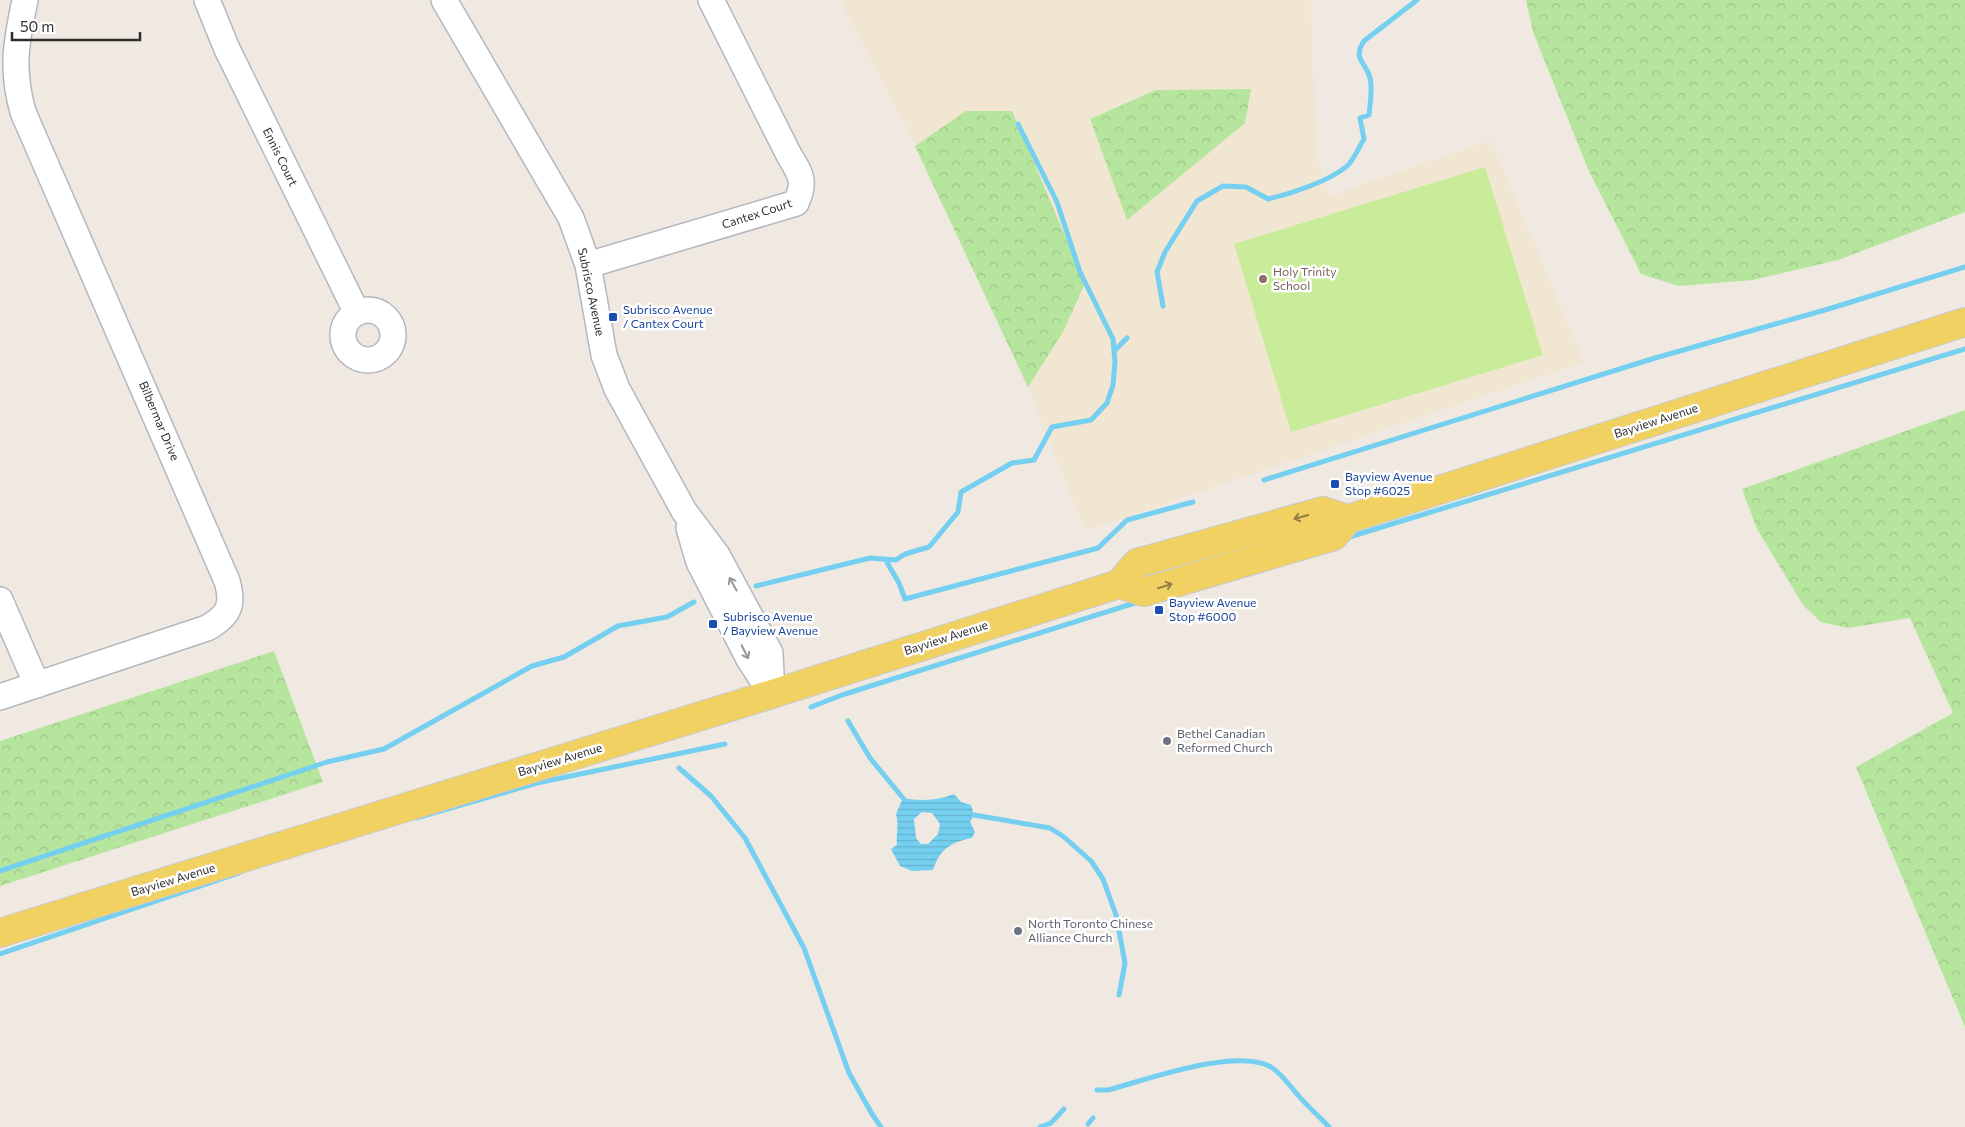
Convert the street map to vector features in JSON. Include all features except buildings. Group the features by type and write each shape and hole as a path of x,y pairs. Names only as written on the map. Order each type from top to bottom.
{"main road":[{"name":"Bayview Avenue","path":"0,933 772,694 1119,584 1138,563 1323,511 1348,519 1965,322"}],"street":[{"name":"Bilbermar Drive","path":"0,696 207,628 219,622 228,610 232,596 156,415 23,112 16,88 14,69 15,50 25,0"},
{"name":"Ennis Court","path":"207,0 231,57 357,313"},
{"name":"Subrisco Avenue","path":"444,0 571,218 588,265 604,355 610,372 632,419 684,511 699,562 749,660 772,694"},
{"name":"Cantex Court","path":"588,265 796,203 802,191 801,175 789,156 711,0"},
{"path":"0,600 37,685"}],"shaded area":[{"name":"Holy Trinity School","path":"840,0 1311,0 1316,150 1329,196 1491,140 1584,362 1085,531 1028,387 915,146"}],"green space":[{"path":"1526,0 1965,0 1965,212 1838,260 1753,280 1679,286 1641,274 1588,169 1533,32"},
{"path":"1251,89 1245,123 1127,220 1090,119 1156,90"},
{"path":"966,111 1012,111 1085,283 1063,332 1028,387 915,146"},
{"path":"1485,167 1543,355 1291,432 1234,244"},
{"path":"1965,410 1965,1027 1856,767 1953,713 1910,618 1848,628 1821,622 1803,605 1757,529 1742,489"},
{"path":"274,651 323,782 0,886 0,741"}],"water":[{"path":"954,794 961,802 971,805 974,815 970,822 975,832 972,838 952,844 947,848 939,857 933,870 912,871 900,866 891,849 897,845 896,814 903,798 929,800","holes":["922,812 932,813 940,824 938,834 928,844 921,844 916,838 914,819"]}],"waterway":[{"path":"1163,306 1157,272 1165,252 1197,201 1223,186 1246,187 1268,199 1320,182 1340,172 1350,163 1364,139 1360,118 1369,115 1371,101 1371,82 1361,60 1359,52 1361,47 1364,41 1417,0"},
{"path":"756,586 870,558 896,560 905,554 929,547 958,512 961,492 1012,463 1034,460 1052,427 1091,420 1107,403 1113,385 1115,362 1113,339 1080,272 1057,202 1018,124"},
{"path":"1264,480 1655,358 1825,310 1965,267"},
{"path":"1114,351 1127,338"},
{"path":"1346,538 1965,349"},
{"path":"885,559 899,583 905,599 1098,548 1127,520 1193,502"},
{"path":"0,871 327,762 384,749 532,666 564,657 618,626 667,617 694,602"},
{"path":"811,707 842,695 1138,602"},
{"path":"848,721 870,758 903,798"},
{"path":"416,818 537,783 725,744"},
{"path":"679,768 711,796 745,838 804,948 849,1073 881,1127"},
{"path":"974,815 1050,828 1064,837 1091,861 1103,879 1116,915 1125,963 1119,995"},
{"path":"0,954 239,873"},
{"path":"1097,1090 1108,1090 1191,1067 1236,1061 1256,1062 1271,1067 1279,1073 1329,1127"},
{"path":"1040,1127 1051,1123 1064,1109"},
{"path":"1088,1124 1093,1118"}],"place":[{"name":"Holy Trinity School","path":"1263,279"},
{"name":"Subrisco Avenue / Cantex Court","path":"613,317"},
{"name":"Bayview Avenue Stop #6025","path":"1335,484"},
{"name":"Bayview Avenue Stop #6000","path":"1159,610"},
{"name":"Subrisco Avenue / Bayview Avenue","path":"713,624"},
{"name":"Bethel Canadian Reformed Church","path":"1167,741"},
{"name":"North Toronto Chinese Alliance Church","path":"1018,931"}]}
